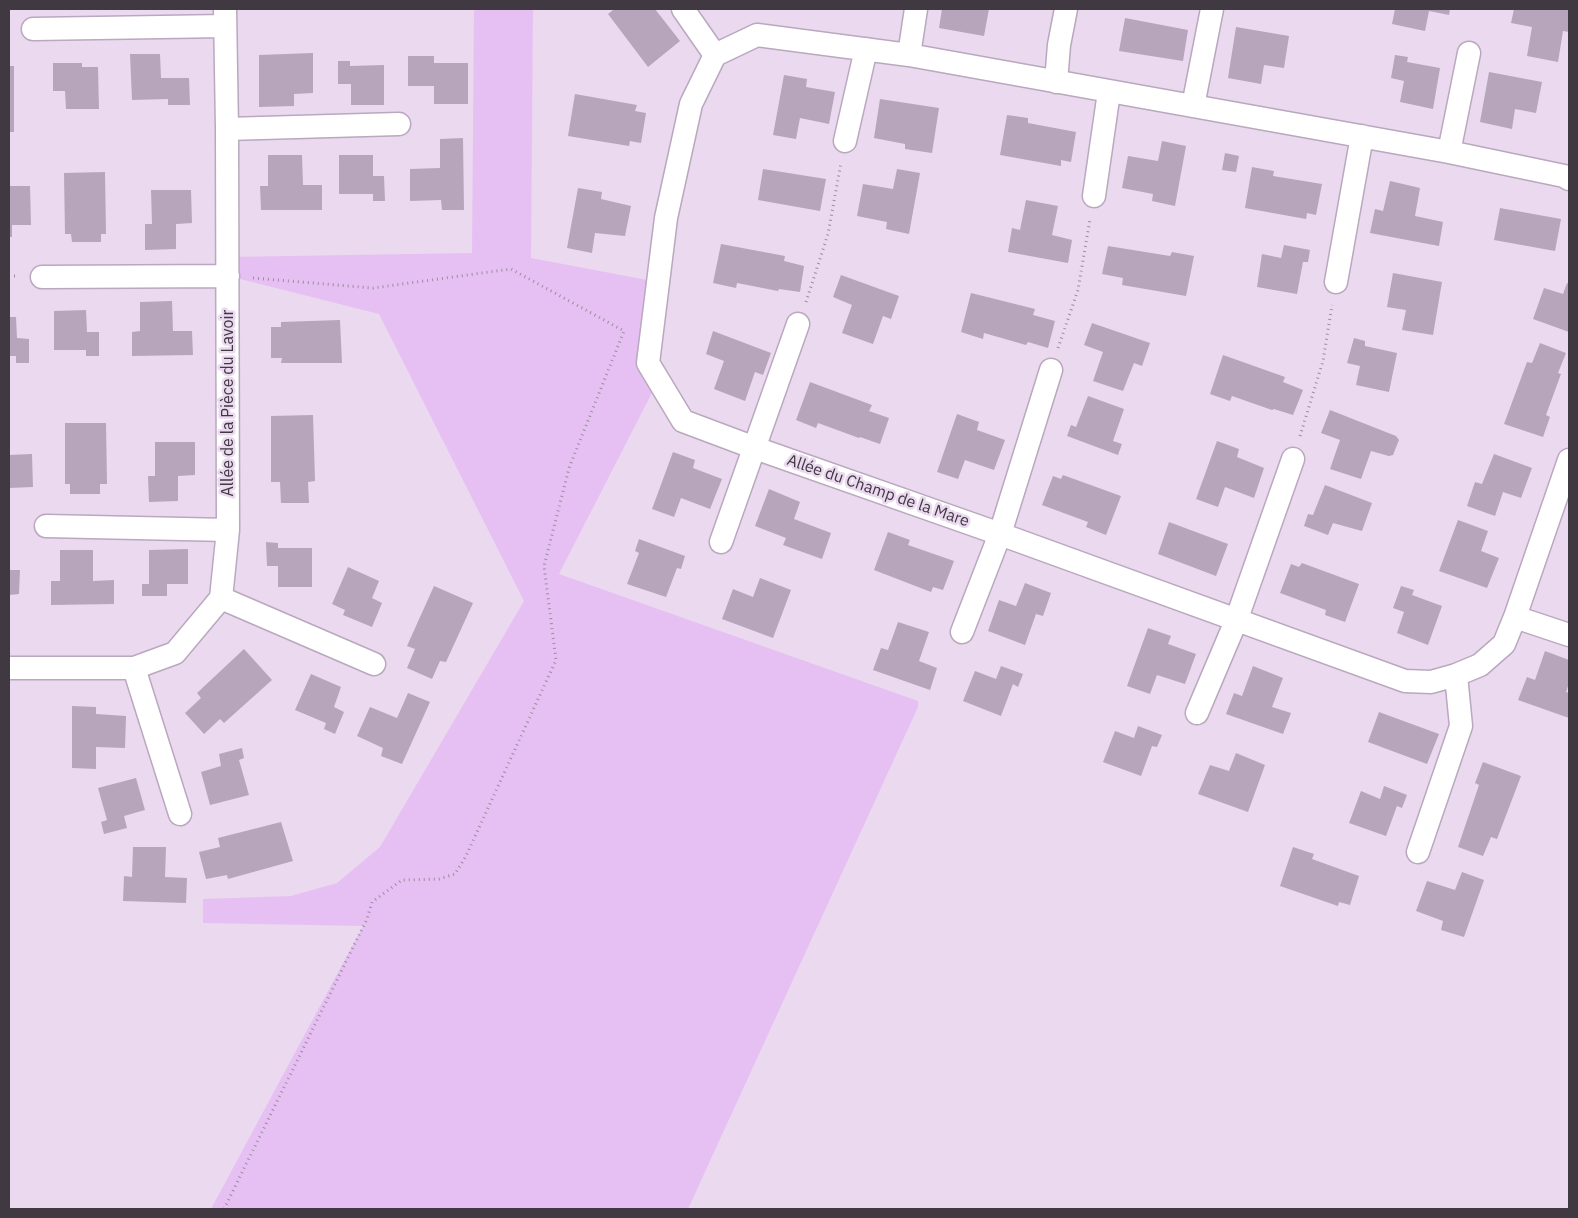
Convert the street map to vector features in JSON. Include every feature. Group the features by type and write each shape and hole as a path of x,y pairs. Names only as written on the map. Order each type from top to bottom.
{"street":[{"path":"682,9 715,55 756,35 909,55 1449,152 1564,176 1569,179"},
{"path":"909,55 916,9"},
{"path":"1056,82 1059,45 1066,9"},
{"path":"1193,106 1212,9"},
{"name":"Allée de la Pièce du Lavoir","path":"33,30 225,18 228,129 228,530 221,598"},
{"path":"845,141 866,49"},
{"path":"1449,152 1469,53"},
{"name":"Allée du Champ de la Mare","path":"715,55 691,104 666,218 648,363 683,421 1405,681 1431,682 1456,675 1480,665 1504,644 1569,460"},
{"path":"1094,196 1109,92"},
{"path":"228,129 399,124"},
{"path":"1336,282 1362,136"},
{"path":"42,277 228,276"},
{"path":"721,542 798,324"},
{"path":"962,632 1000,534 1051,370"},
{"path":"1197,713 1236,621 1293,459"},
{"path":"46,526 228,530"},
{"path":"9,668 134,668 175,653 221,598 374,664"},
{"path":"1515,617 1569,635"},
{"path":"134,668 180,814"},
{"path":"1418,852 1461,726 1456,675"}],"path":[{"path":"798,324 828,234 845,141"},
{"path":"1051,370 1078,290 1094,196"},
{"path":"228,276 373,288 511,269 624,331 652,332"},
{"path":"1293,459 1324,361 1336,282"},
{"path":"224,1209 366,920 372,902 402,880 439,879 454,874 466,856 556,660 544,566 569,468 624,331"}],"shaded area":[{"path":"474,9 533,9 531,258 658,282 658,381 559,574 918,701 918,707 688,1209 211,1209 363,926 203,923 203,899 291,896 337,883 380,847 524,601 379,314 228,276 228,257 472,253"}],"building":[{"path":"612,9 655,9 680,41 648,67 608,14"},
{"path":"942,9 989,9 984,36 939,28"},
{"path":"1395,9 1450,9 1449,15 1429,11 1425,31 1392,24"},
{"path":"1514,9 1569,10 1569,32 1563,31 1558,62 1527,56 1532,27 1511,23"},
{"path":"1125,18 1188,30 1183,61 1119,51"},
{"path":"1236,27 1289,36 1284,68 1264,65 1261,84 1228,78"},
{"path":"313,53 313,93 294,94 294,106 259,107 259,55"},
{"path":"130,54 160,54 161,78 189,78 190,105 168,105 168,99 132,100"},
{"path":"1395,55 1408,57 1407,62 1440,68 1433,109 1400,102 1404,81 1391,78"},
{"path":"408,56 434,56 434,63 468,63 468,104 434,104 434,86 408,86"},
{"path":"338,61 350,61 350,66 384,65 384,105 351,105 351,84 338,84"},
{"path":"53,63 82,63 82,67 98,67 99,109 66,109 65,91 53,91"},
{"path":"9,66 14,66 14,132 9,132"},
{"path":"1489,72 1542,82 1536,113 1515,109 1512,129 1480,122"},
{"path":"784,75 807,79 806,87 835,92 829,124 800,118 796,139 773,135"},
{"path":"575,94 637,105 635,111 646,113 641,143 630,141 629,146 568,136"},
{"path":"880,99 939,108 932,153 905,149 905,144 874,138"},
{"path":"1007,115 1028,118 1028,123 1076,132 1071,162 1061,160 1061,166 1000,155"},
{"path":"463,138 464,210 442,210 441,200 410,201 410,169 440,168 440,139"},
{"path":"1162,141 1186,146 1175,206 1152,201 1153,194 1122,188 1128,156 1158,161"},
{"path":"1225,153 1239,156 1236,172 1222,170"},
{"path":"268,155 302,155 303,185 322,185 322,210 261,210 260,186 268,186"},
{"path":"339,155 373,155 373,176 384,176 385,201 373,201 373,194 339,194"},
{"path":"1252,167 1274,171 1273,176 1322,184 1316,215 1307,213 1306,219 1245,208"},
{"path":"763,169 826,179 820,211 758,200"},
{"path":"897,169 920,173 909,234 886,229 887,222 857,216 863,184 893,189"},
{"path":"105,172 106,234 101,234 101,242 72,242 71,234 65,234 64,173"},
{"path":"1390,181 1420,188 1415,216 1443,222 1439,246 1370,233 1375,209 1383,211"},
{"path":"9,186 30,186 31,225 12,225 12,237 9,237"},
{"path":"578,188 602,192 601,199 631,206 625,236 595,233 592,253 567,248"},
{"path":"151,190 191,190 192,223 176,224 176,249 145,250 145,224 152,224"},
{"path":"1026,200 1058,206 1052,235 1072,240 1068,263 1008,252 1012,228 1020,230"},
{"path":"1500,208 1561,219 1555,251 1494,240"},
{"path":"721,244 785,256 784,261 804,266 800,292 779,289 778,291 737,283 736,288 713,283"},
{"path":"1284,245 1310,250 1308,262 1303,262 1297,294 1257,287 1262,254 1281,258"},
{"path":"1108,246 1170,256 1172,252 1194,256 1186,296 1122,285 1123,278 1102,274"},
{"path":"1393,273 1442,282 1433,335 1402,330 1406,310 1387,307"},
{"path":"841,275 899,296 891,319 883,316 873,344 842,333 852,305 833,297"},
{"path":"1567,283 1569,284 1569,332 1533,319 1544,288 1563,294"},
{"path":"971,293 1035,309 1033,315 1055,321 1048,348 1028,342 1026,345 984,333 983,339 961,332"},
{"path":"172,301 173,331 192,331 193,355 132,356 132,332 140,331 140,302"},
{"path":"86,310 87,332 99,332 99,356 86,356 86,350 54,350 54,311"},
{"path":"9,317 16,317 17,338 29,339 29,363 16,363 16,356 9,356"},
{"path":"340,320 342,363 281,363 282,358 271,358 271,327 281,327 281,322"},
{"path":"1092,323 1150,343 1142,366 1134,363 1123,391 1093,381 1103,352 1084,345"},
{"path":"713,331 771,353 763,375 755,372 745,401 714,389 724,361 706,354"},
{"path":"1354,338 1365,341 1365,346 1397,353 1389,392 1356,385 1360,366 1347,363"},
{"path":"1540,343 1566,353 1558,373 1561,374 1546,415 1550,417 1543,437 1504,424 1527,362 1532,363"},
{"path":"1223,355 1285,377 1283,382 1303,390 1293,415 1232,396 1230,401 1210,394"},
{"path":"810,382 872,405 869,411 889,418 880,444 818,423 816,428 796,420"},
{"path":"1088,396 1124,409 1113,441 1122,444 1118,455 1067,436 1071,425 1076,427"},
{"path":"1330,410 1396,436 1399,440 1393,455 1389,456 1371,451 1361,479 1330,469 1340,440 1321,433"},
{"path":"957,414 979,422 977,430 1005,440 994,470 965,460 958,479 937,472"},
{"path":"313,415 315,481 308,482 309,503 281,503 280,482 271,482 271,416"},
{"path":"65,423 106,423 107,484 100,484 100,494 70,494 70,484 65,484"},
{"path":"1217,441 1239,449 1237,457 1264,468 1254,498 1225,487 1218,507 1196,499"},
{"path":"155,442 195,442 195,475 178,476 178,501 149,502 148,476 155,476"},
{"path":"673,452 695,460 693,468 722,479 710,509 681,498 674,517 652,509"},
{"path":"32,454 33,487 9,488 9,455"},
{"path":"1494,454 1532,468 1521,498 1503,492 1495,516 1467,506 1475,482 1482,484"},
{"path":"1063,475 1121,496 1106,535 1086,527 1088,522 1042,505 1053,476 1061,479"},
{"path":"1325,485 1372,503 1362,531 1333,523 1328,535 1304,526 1308,514 1313,515"},
{"path":"769,489 800,502 794,519 831,533 822,559 783,545 786,538 755,526"},
{"path":"1458,520 1488,531 1481,551 1499,558 1487,588 1439,571"},
{"path":"1169,522 1228,544 1216,576 1158,554"},
{"path":"888,532 910,540 908,545 954,561 943,590 933,587 931,592 874,570"},
{"path":"639,539 685,556 681,569 677,568 666,597 627,584 639,553 635,551"},
{"path":"266,542 278,543 278,548 312,548 312,587 278,587 278,566 267,566"},
{"path":"188,549 188,584 167,584 167,596 142,596 142,584 149,584 149,550"},
{"path":"60,550 93,550 93,581 114,580 114,604 51,605 51,581 60,581"},
{"path":"1302,563 1359,584 1345,622 1325,615 1326,610 1280,593 1291,564 1299,567"},
{"path":"348,567 379,581 372,598 382,603 372,627 343,615 345,610 332,604"},
{"path":"9,570 20,570 19,594 9,595"},
{"path":"760,578 791,590 773,638 722,619 733,589 753,597"},
{"path":"1025,583 1051,593 1043,616 1036,614 1025,645 988,631 999,600 1016,606"},
{"path":"434,586 473,603 446,662 440,661 432,679 407,668 415,649 407,646"},
{"path":"1401,586 1414,590 1412,595 1442,606 1428,645 1397,633 1404,612 1393,608"},
{"path":"898,622 929,632 919,661 937,668 930,690 873,670 881,648 888,650"},
{"path":"1148,628 1171,636 1168,644 1196,654 1185,684 1157,675 1150,694 1127,686"},
{"path":"244,649 272,680 224,723 220,719 204,734 185,713 201,698 197,693"},
{"path":"1545,651 1569,660 1569,683 1566,692 1569,693 1569,718 1518,700 1527,677 1535,680"},
{"path":"1001,666 1023,674 1018,687 1013,684 1001,716 963,701 975,671 996,679"},
{"path":"1253,666 1283,678 1272,707 1291,713 1283,734 1226,714 1234,693 1242,696"},
{"path":"311,674 341,687 334,707 344,712 335,734 324,729 326,723 295,710"},
{"path":"408,693 430,702 402,764 381,756 383,748 357,736 370,707 397,718"},
{"path":"72,706 96,707 96,714 126,716 125,748 96,747 96,769 72,768"},
{"path":"1379,712 1439,734 1427,764 1368,742"},
{"path":"1138,726 1162,735 1157,747 1152,746 1141,776 1103,762 1115,731 1134,738"},
{"path":"242,748 244,758 239,760 249,795 210,805 201,772 221,766 219,754"},
{"path":"1236,753 1265,765 1248,812 1198,794 1210,765 1229,771"},
{"path":"1483,762 1521,776 1497,839 1491,837 1483,856 1458,847 1479,785 1475,783"},
{"path":"136,778 145,810 124,816 127,828 104,834 101,822 107,820 98,788"},
{"path":"1384,786 1407,795 1402,808 1397,806 1386,836 1349,823 1361,791 1380,799"},
{"path":"281,822 293,861 228,879 227,875 206,879 199,852 220,847 218,838"},
{"path":"133,847 166,847 165,877 187,878 186,903 123,901 124,876 132,877"},
{"path":"1293,847 1314,854 1312,859 1359,876 1350,905 1339,902 1338,906 1280,886"},
{"path":"1462,872 1484,880 1464,937 1441,930 1443,921 1416,911 1427,881 1455,890"}]}
